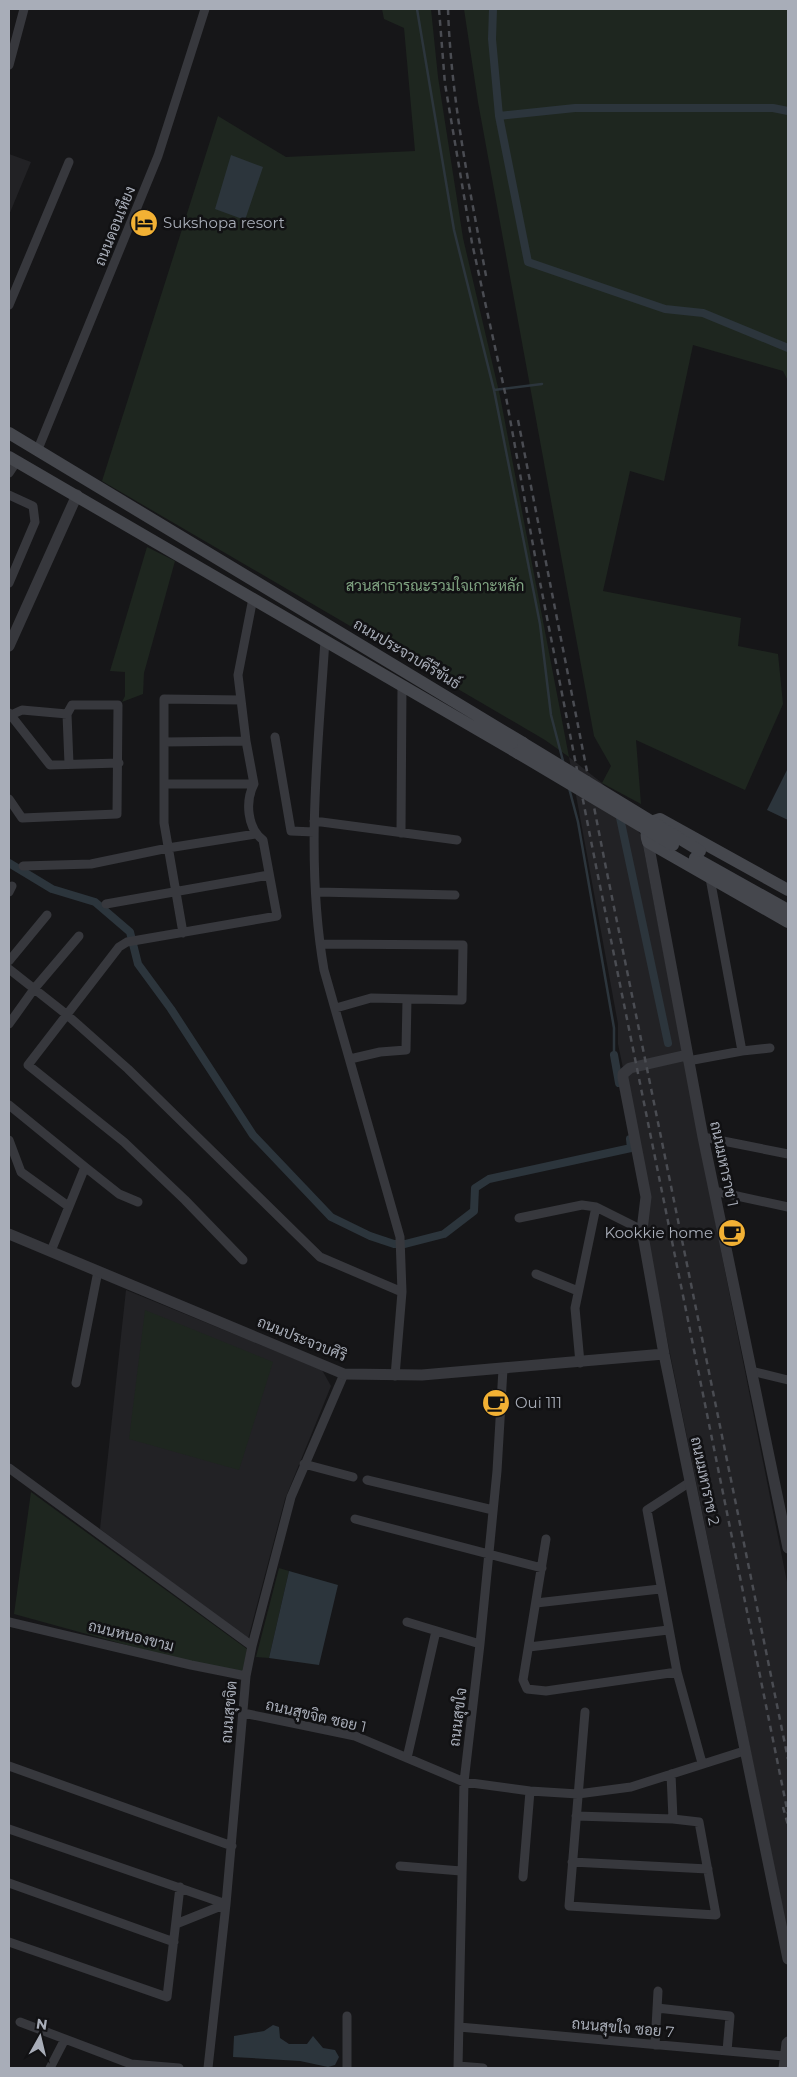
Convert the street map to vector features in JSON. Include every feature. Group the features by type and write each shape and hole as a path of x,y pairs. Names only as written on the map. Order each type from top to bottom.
{"main road":[{"name":"ถนนประจวบคีรีขันธ์","path":"9,433 788,910"},
{"name":"ถนนประจวบคีรีขันธ์","path":"13,459 402,685 521,748"},
{"path":"788,890 660,819 651,822 648,827 646,834 648,842 788,922"},
{"name":"ถนนประจวบคีรีขันธ์","path":"697,854 710,859 788,903"}],"street":[{"path":"9,65 24,9"},
{"name":"ถนนดอนเหียง","path":"38,450 158,156 198,36 204,9"},
{"path":"9,305 68,162"},
{"path":"9,473 13,459"},
{"path":"9,495 34,506 35,522 9,583"},
{"path":"9,646 77,495"},
{"path":"243,1260 185,1200 124,1142 28,1065 119,947 132,942 277,916 263,840 256,834 250,817 250,792 254,784 246,740 238,675 253,598"},
{"path":"325,640 314,821 320,944 324,970 400,1237 402,1292 395,1376"},
{"path":"401,833 402,685"},
{"path":"183,933 164,823 164,699 241,700"},
{"path":"9,799 22,818 117,814 118,705 72,705 67,714 69,764"},
{"path":"67,714 22,710 9,715 50,765 118,763"},
{"path":"275,737 291,831 314,832"},
{"path":"164,742 246,740"},
{"path":"165,784 254,784"},
{"path":"314,821 457,840"},
{"path":"23,866 91,864 168,848 256,834"},
{"name":"ถนนมหาราช 1","path":"648,842 687,1058 788,1548"},
{"path":"106,904 176,890 269,875"},
{"path":"710,878 742,1051"},
{"path":"316,892 455,895"},
{"path":"9,961 47,915"},
{"path":"9,1024 34,989 79,936"},
{"path":"320,944 463,945 462,1000 371,998 336,1008"},
{"path":"9,969 66,1014 128,1069 320,1257 402,1292"},
{"path":"350,1059 380,1052 406,1050 407,999"},
{"path":"687,1058 770,1048"},
{"name":"ถนนมหาราช 2","path":"687,1058 630,1068 623,1074 646,1197 642,1230 664,1354 788,1958"},
{"path":"9,1105 118,1194 138,1202"},
{"path":"703,1137 788,1154"},
{"path":"9,1140 21,1172 68,1206"},
{"path":"51,1251 85,1168"},
{"path":"714,1191 788,1207"},
{"path":"519,1218 582,1205 596,1207 642,1230"},
{"path":"580,1363 575,1308 596,1207"},
{"name":"ถนนประจวบศิริ","path":"9,1234 344,1374 395,1376 580,1363 664,1354"},
{"path":"76,1383 98,1271"},
{"path":"536,1274 578,1291"},
{"name":"ถนนสุขใจ","path":"458,2067 464,1782 489,1554 503,1369"},
{"path":"751,1370 788,1380"},
{"name":"ถนนสุขจิต","path":"208,2068 232,1846 246,1676 291,1496 344,1374"},
{"path":"304,1464 353,1477"},
{"path":"9,1468 252,1646"},
{"path":"367,1480 493,1510"},
{"path":"690,1482 647,1510 660,1589 677,1672 702,1763"},
{"path":"355,1519 542,1568"},
{"path":"546,1539 522,1680 527,1689 546,1691 677,1672"},
{"path":"536,1602 660,1589"},
{"name":"ถนนหนองขาม","path":"9,1622 246,1676"},
{"path":"407,1622 480,1644"},
{"path":"529,1647 668,1630"},
{"path":"407,1758 436,1631"},
{"path":"576,1816 673,1819 699,1822 716,1915 569,1906 572,1862 585,1712"},
{"name":"ถนนสุขจิต ซอย 1","path":"243,1713 355,1736 464,1782 530,1791 578,1794 631,1788 702,1763 744,1751"},
{"path":"9,1766 232,1846"},
{"path":"671,1774 673,1819"},
{"path":"523,1877 530,1791"},
{"path":"9,1829 226,1904"},
{"path":"572,1862 708,1869"},
{"path":"400,1866 461,1871"},
{"path":"9,1883 174,1942"},
{"path":"9,1942 167,1997 180,1887"},
{"path":"176,1924 226,1904"},
{"path":"655,2045 658,1991"},
{"path":"657,2008 730,2016 727,2051"},
{"path":"347,2016 347,2068"},
{"path":"20,2022 132,2064 178,2068"},
{"name":"ถนนสุขใจ ซอย 7","path":"460,2027 784,2056"},
{"path":"50,2068 65,2039"},
{"path":"783,2068 788,2041"},
{"path":"458,2067 483,2068"}],"shaded area":[{"path":"9,154 31,162 9,215"},
{"path":"231,155 263,167 245,220 215,209"},
{"path":"569,757 602,783 641,835 788,1587 788,1936 646,1235 650,1198 618,1044 618,1024"},
{"path":"788,768 788,820 767,810"},
{"path":"126,1290 322,1370 331,1386 285,1499 248,1639 100,1529"},
{"path":"289,1571 338,1585 319,1665 269,1658"},
{"path":"273,2025 279,2027 280,2038 289,2044 307,2044 313,2036 323,2048 335,2050 339,2057 335,2065 328,2067 300,2061 233,2057 234,2036 264,2031"}],"green space":[{"name":"สวนสาธารณะรวมใจเกาะหลัก","path":"382,9 431,9 438,77 463,238 500,396 569,757 545,740 102,481 218,116 286,157 415,151 404,28 384,19"},
{"path":"464,9 788,9 788,381 783,371 693,345 664,481 630,471 603,591 741,618 738,646 778,654 783,704 745,790 636,740 641,804 602,783 611,766 594,736 478,102"},
{"path":"147,547 175,561 144,673 143,694 122,702 125,696 125,672 110,671"},
{"path":"145,1310 273,1362 239,1470 129,1439"},
{"path":"31,1492 247,1649 243,1671 192,1663 14,1614"},
{"path":"279,1568 289,1571 269,1658 256,1657"}],"waterway":[{"path":"417,9 454,230 494,390"},
{"path":"493,9 492,39 499,116"},
{"path":"788,111 773,108 575,108 499,116 528,262 665,309 703,313 788,348"},
{"path":"542,384 494,390 540,624 551,715 563,761"},
{"path":"569,788 578,822 614,1028 614,1055"},
{"path":"619,813 668,1043"},
{"path":"9,863 52,889 95,902 130,932 138,964 171,1009 253,1135 331,1217 370,1236 394,1244 405,1244 444,1234 474,1211 475,1188 489,1179 631,1148 630,1139"},
{"path":"614,1055 619,1083"}],"railway":[{"path":"439,9 445,84 472,243 506,397 537,567 596,866 788,1814"},
{"path":"448,9 457,111 487,281"},
{"path":"518,420 605,863 788,1759"},
{"path":"783,1807 788,1825"}],"place":[{"name":"Sukshopa resort","path":"144,223"},
{"name":"Kookkie home","path":"732,1233"},
{"name":"Oui 111","path":"496,1403"}]}
